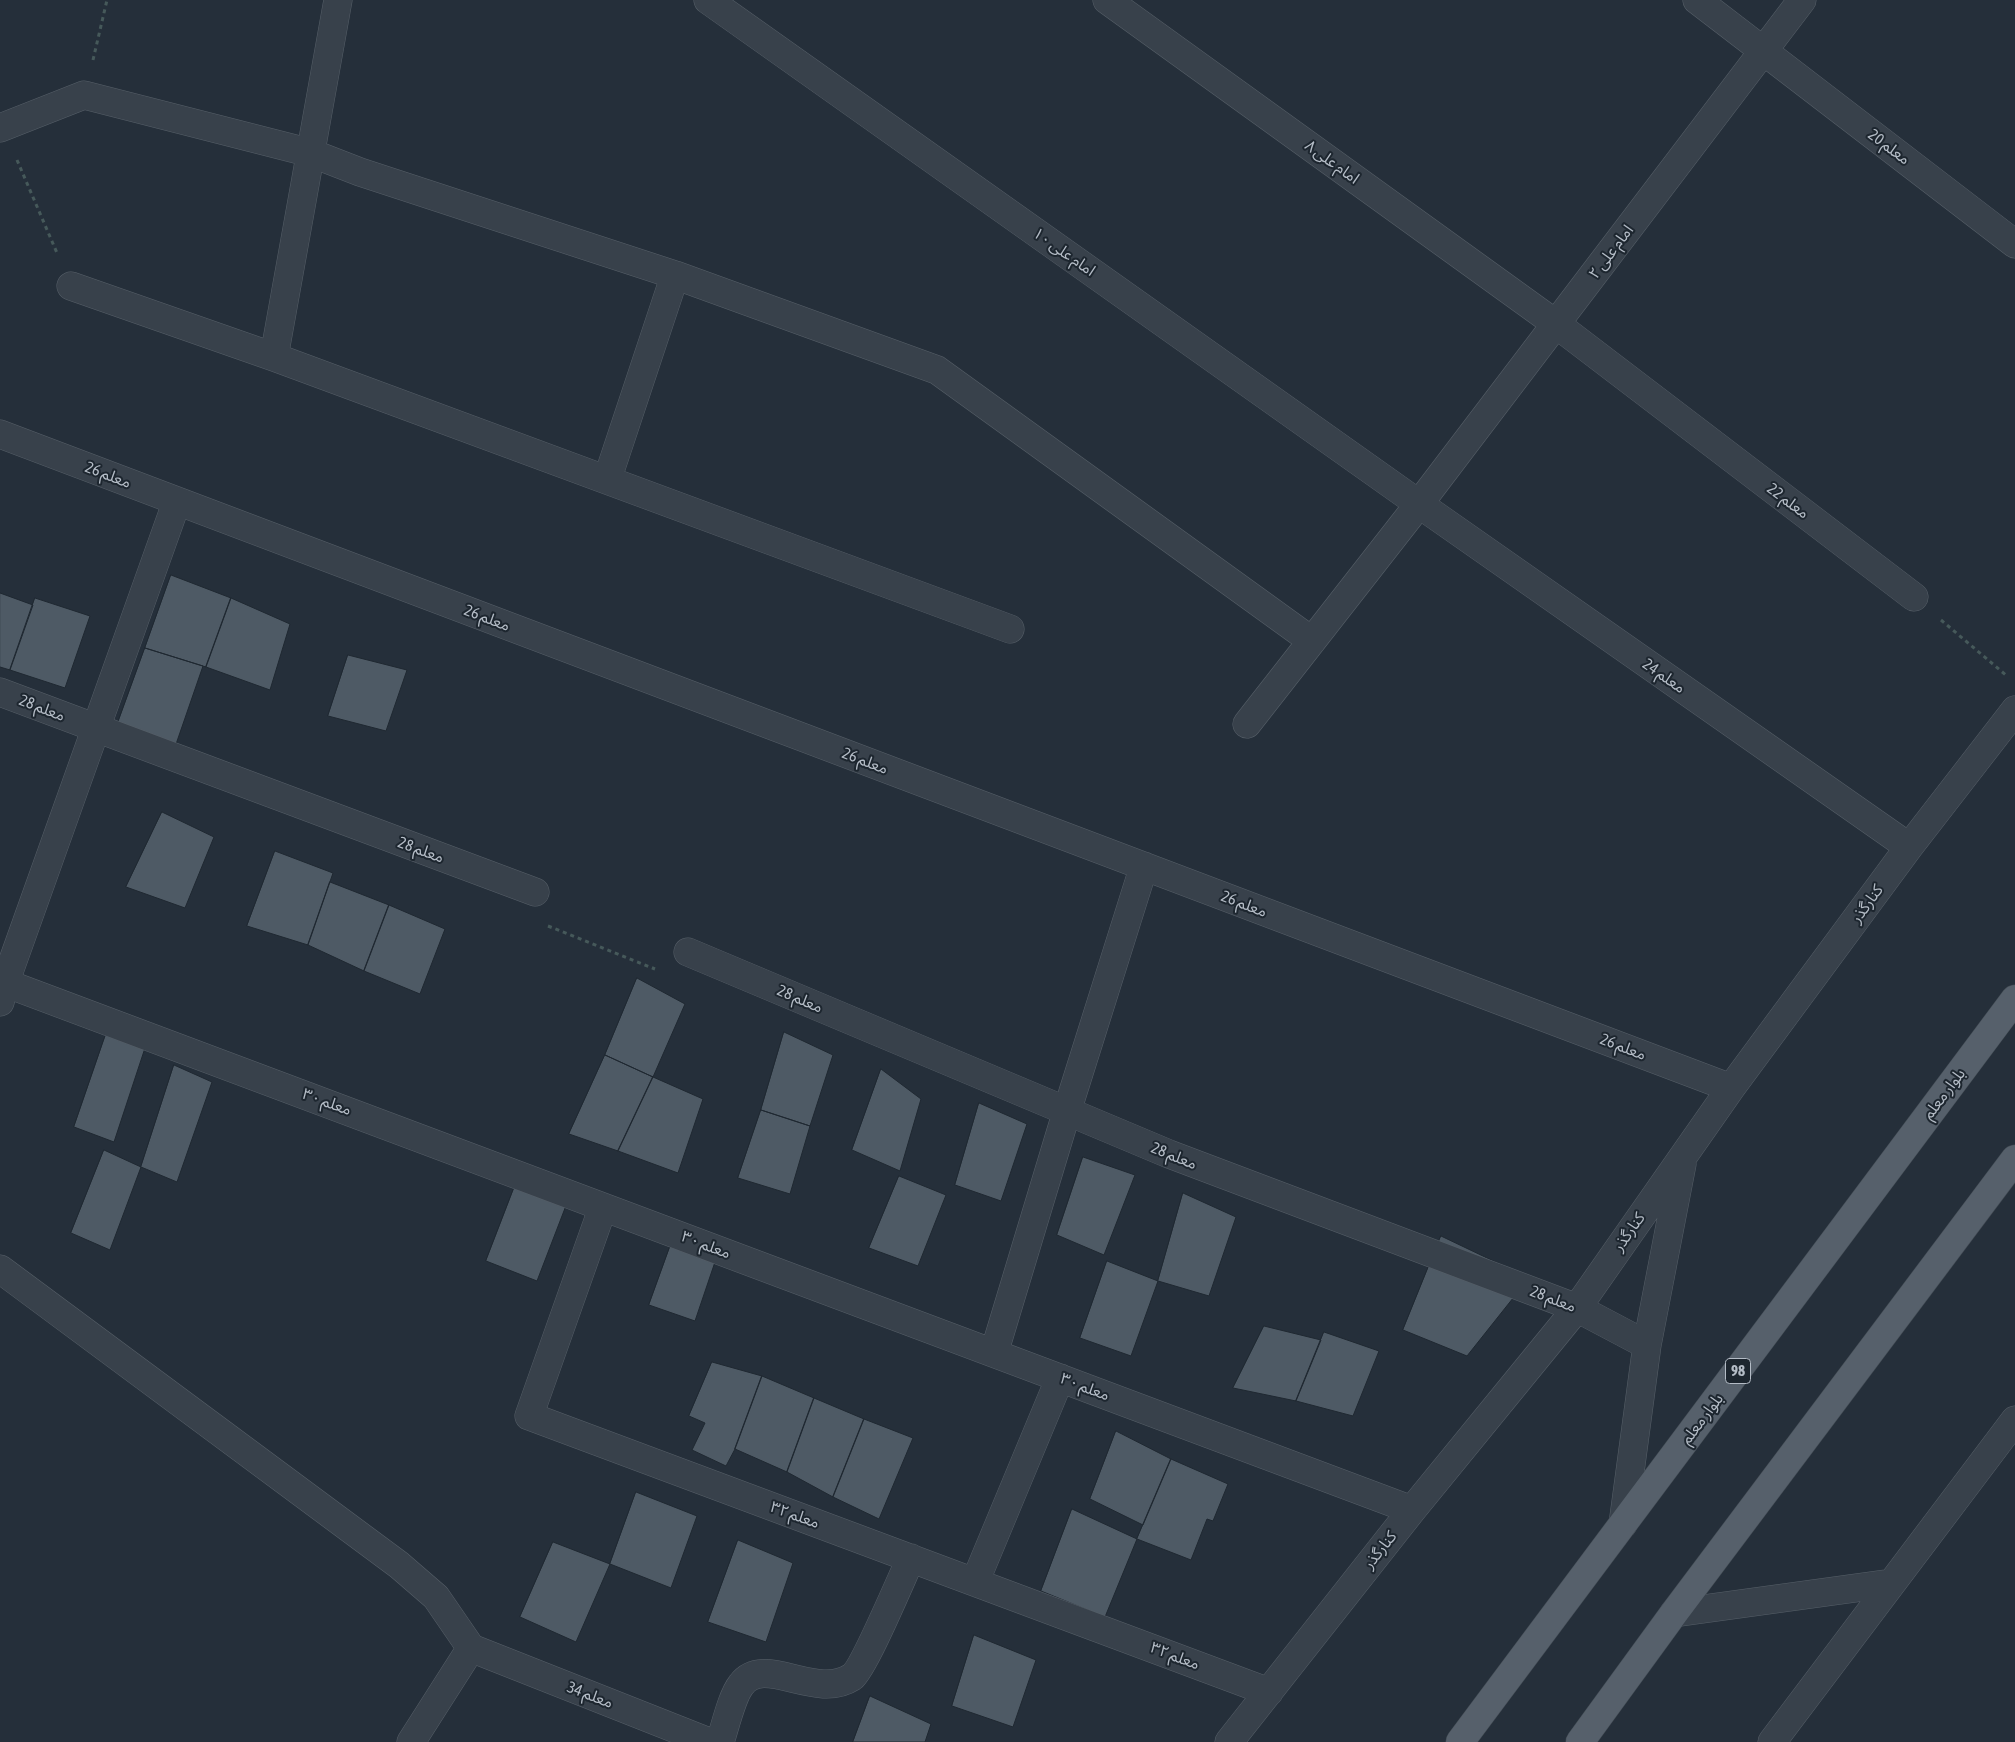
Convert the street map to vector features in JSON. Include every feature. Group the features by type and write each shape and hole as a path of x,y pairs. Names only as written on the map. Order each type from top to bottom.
{"main road":[{"name":"بلوار معلم","path":"1460,1742 2015,999"},
{"path":"1580,1742 1674,1613 2015,1159"}],"street":[{"path":"274,357 338,0"},
{"name":"امام علی ۱۰","path":"708,0 1420,504"},
{"name":"امام علی ۸","path":"1107,0 1556,324"},
{"name":"معلم 20","path":"1697,0 2015,244"},
{"name":"امام علی ۲","path":"1247,724 1420,504 1802,0"},
{"path":"1,128 84,95 310,153 360,172 675,275 937,370 1312,641"},
{"path":"607,480 675,275"},
{"path":"71,286 274,357 1010,629"},
{"name":"معلم 22","path":"1556,324 1914,597"},
{"name":"معلم 26","path":"0,434 1731,1088"},
{"path":"2,988 177,501"},
{"name":"معلم 24","path":"1420,504 1909,847"},
{"name":"معلم 28","path":"0,692 535,892"},
{"name":"کنارگذر","path":"1229,1742 1412,1510 1577,1308 1684,1152 1909,847 2015,710"},
{"path":"994,1353 1144,866"},
{"name":"معلم 28","path":"688,952 1169,1154 1577,1308 1647,1345"},
{"name":"معلم ۳۰","path":"2,988 603,1207 1412,1510"},
{"path":"1623,1524 1647,1345 1684,1152"},
{"name":"معلم ۳۲","path":"603,1207 529,1416 1269,1692"},
{"path":"0,1269 399,1565 436,1597 471,1648 412,1742"},
{"path":"975,1582 1060,1378"},
{"path":"1772,1742 2015,1420"},
{"path":"720,1742 739,1687 747,1678 758,1674 772,1674 814,1684 831,1685 853,1676 866,1654 911,1558"},
{"path":"1674,1613 1892,1583"},
{"name":"معلم 34","path":"471,1648 709,1742"}],"path":[{"path":"84,95 107,0"},
{"path":"1,128 71,286"},
{"path":"1914,597 2008,676"},
{"path":"535,892 525,916 679,979 688,952"}],"building":[{"path":"171,575 231,598 206,667 145,648"},
{"path":"0,593 33,605 10,670 0,667"},
{"path":"35,598 90,616 65,688 10,670"},
{"path":"231,598 290,624 270,690 206,667"},
{"path":"145,648 203,666 174,750 116,728"},
{"path":"348,655 407,670 386,731 328,716"},
{"path":"162,812 214,837 185,908 126,887"},
{"path":"275,851 333,873 308,945 247,926"},
{"path":"330,882 389,905 364,971 308,945"},
{"path":"389,905 445,929 420,994 364,971"},
{"path":"637,978 685,1004 653,1077 605,1055"},
{"path":"107,1031 145,1048 114,1142 74,1127"},
{"path":"784,1032 833,1055 810,1126 761,1110"},
{"path":"605,1055 653,1077 618,1151 569,1134"},
{"path":"174,1065 212,1082 177,1182 141,1167"},
{"path":"881,1069 921,1099 900,1171 852,1150"},
{"path":"653,1077 703,1099 678,1173 618,1151"},
{"path":"979,1103 1027,1124 1001,1201 955,1185"},
{"path":"761,1110 810,1126 790,1194 738,1178"},
{"path":"104,1150 141,1167 110,1250 71,1233"},
{"path":"1083,1157 1135,1175 1104,1255 1057,1235"},
{"path":"521,1170 572,1190 537,1281 486,1261"},
{"path":"899,1176 946,1195 918,1266 869,1248"},
{"path":"1183,1193 1236,1217 1209,1296 1158,1281"},
{"path":"1441,1236 1529,1278 1467,1356 1403,1330"},
{"path":"671,1244 716,1259 695,1321 649,1305"},
{"path":"1107,1261 1158,1281 1131,1356 1080,1338"},
{"path":"1264,1326 1321,1340 1296,1401 1233,1388"},
{"path":"1324,1332 1379,1351 1353,1416 1296,1401"},
{"path":"712,1362 762,1376 735,1449 726,1466 692,1450 705,1423 689,1416"},
{"path":"762,1376 814,1398 787,1472 735,1449"},
{"path":"814,1398 864,1419 833,1497 787,1472"},
{"path":"864,1419 913,1438 879,1519 833,1497"},
{"path":"1116,1431 1171,1459 1143,1525 1090,1499"},
{"path":"1171,1459 1228,1484 1213,1521 1207,1519 1191,1560 1137,1539"},
{"path":"636,1492 697,1516 671,1588 610,1564"},
{"path":"1072,1509 1137,1539 1105,1617 1041,1591"},
{"path":"738,1540 793,1563 766,1642 708,1622"},
{"path":"553,1542 610,1564 576,1642 520,1617"},
{"path":"974,1635 1036,1660 1013,1727 952,1706"},
{"path":"870,1696 931,1724 925,1742 853,1742"}]}
